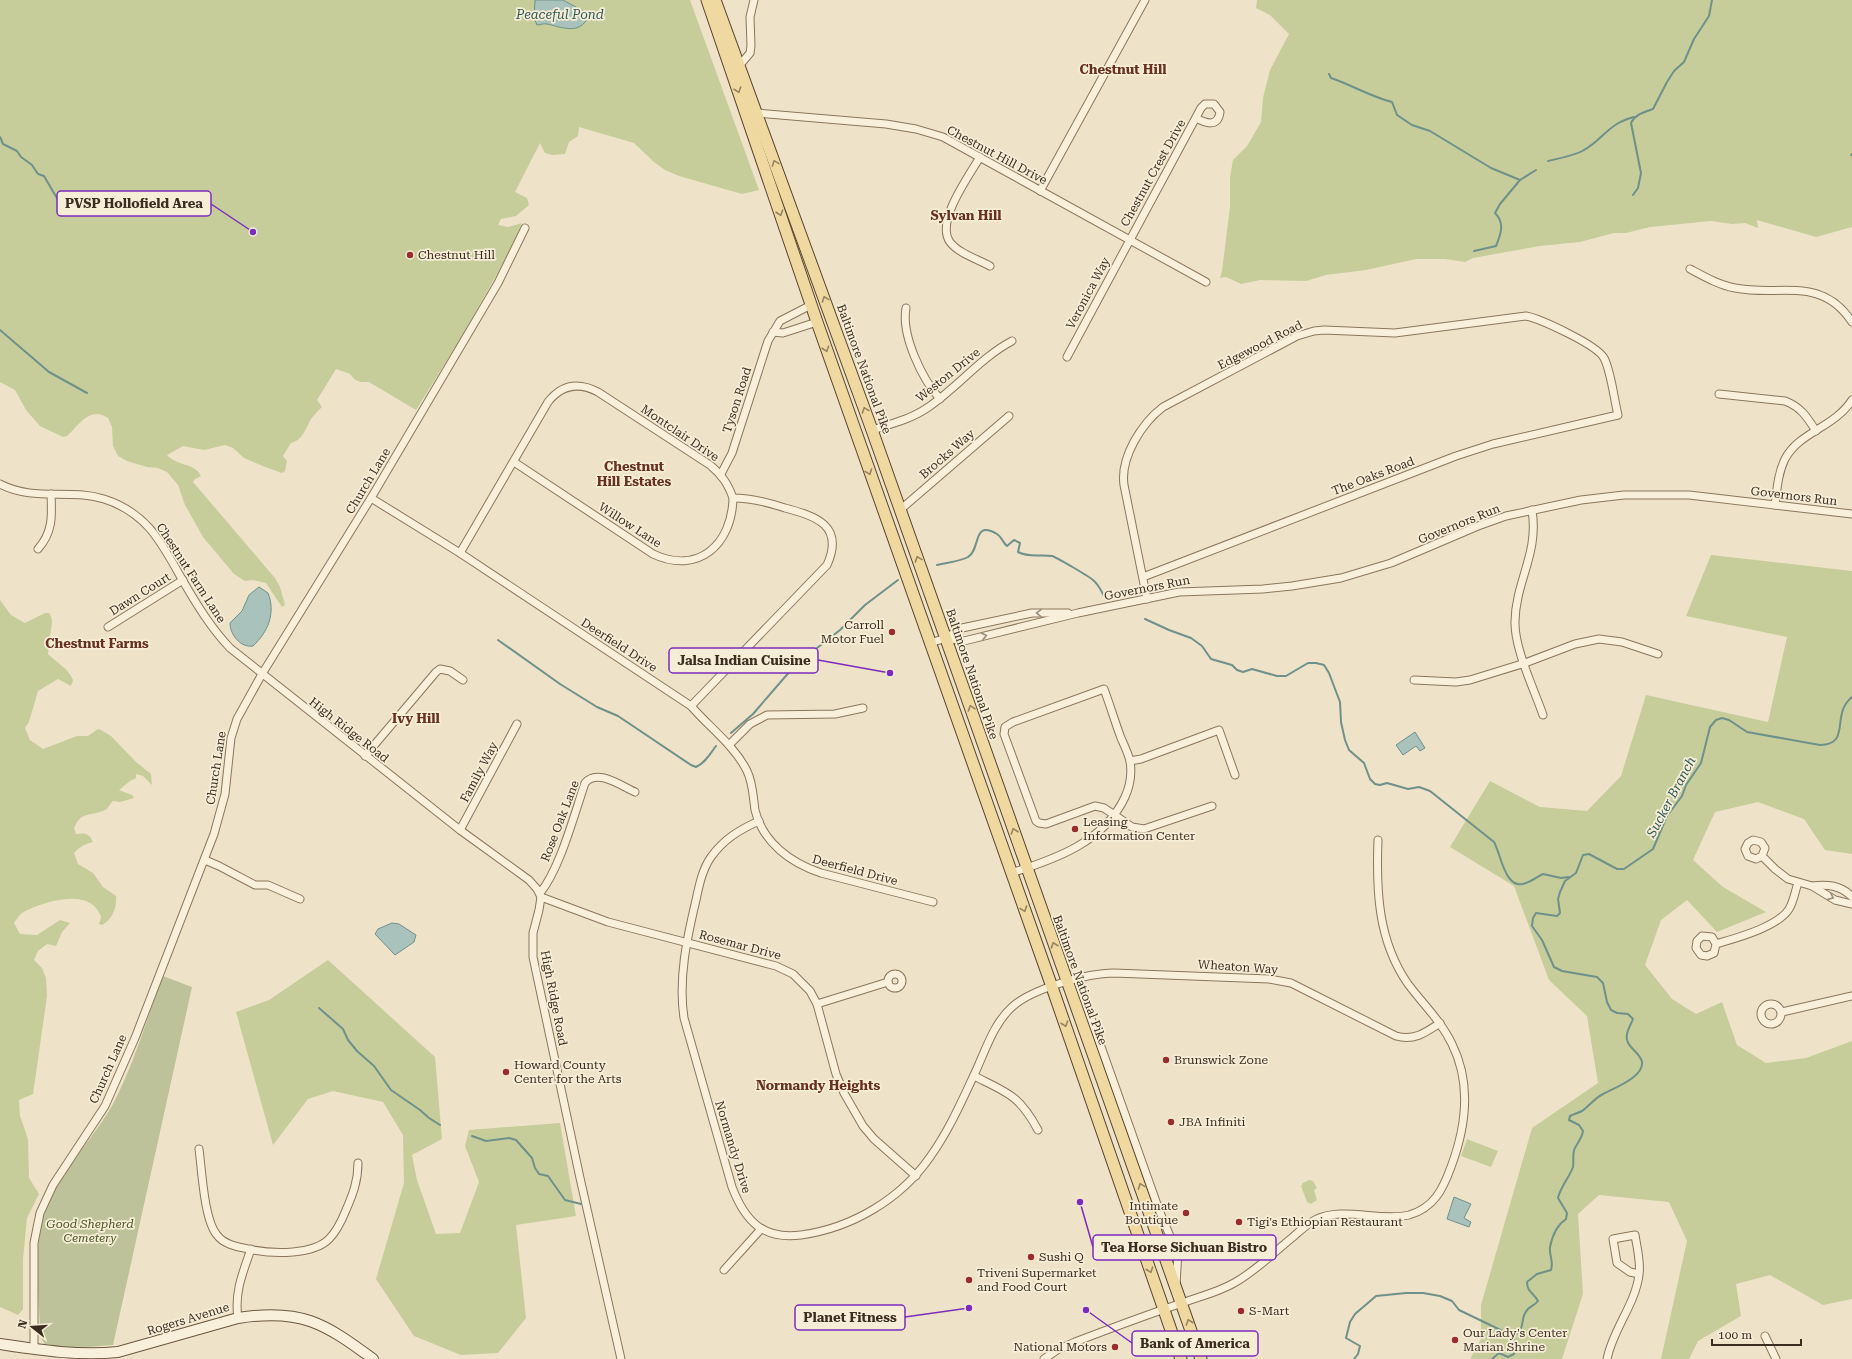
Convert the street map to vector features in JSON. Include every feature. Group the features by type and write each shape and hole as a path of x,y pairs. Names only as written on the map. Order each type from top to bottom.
{"main road":[{"path":"707,0 811,305 1052,987 1181,1359"},
{"name":"Baltimore National Pike","path":"715,0 872,430 1027,868 1072,981 1201,1359"},
{"name":"Rogers Avenue","path":"0,1344 82,1354 118,1352 238,1318 276,1314 306,1320 336,1333 373,1359"}],"street":[{"path":"739,66 750,53 750,18 754,0"},
{"path":"1040,190 1145,0"},
{"name":"Chestnut Crest Drive","path":"1129,239 1196,118 1205,104 1214,104 1218,107 1220,112 1217,120 1210,124 1196,118"},
{"name":"Chestnut Hill Drive","path":"757,113 886,124 916,129 943,137 1206,282"},
{"path":"980,157 950,210 945,226 949,241 954,246 990,266"},
{"name":"Church Lane","path":"34,1349 34,1243 40,1213 53,1185 111,1095 205,860 220,817 225,794 233,730 243,706 371,498 494,290 525,228"},
{"name":"Veronica Way","path":"1067,357 1129,239"},
{"path":"1690,269 1714,282 1736,288 1806,291 1818,294 1837,304 1852,322"},
{"name":"Tyson Road","path":"721,474 732,453 766,348 773,332 780,321 811,305"},
{"path":"906,308 905,327 922,375 940,399"},
{"name":"Edgewood Road","path":"1147,599 1123,474 1128,454 1146,424 1163,407 1306,332 1324,330 1395,333 1516,316 1537,318 1593,348 1604,356 1618,415"},
{"path":"773,332 783,333 817,322"},
{"name":"Weston Drive","path":"872,430 909,417 926,409 940,399 991,354 1012,341"},
{"name":"Montclair Drive","path":"460,553 554,395 568,386 582,386 598,392 710,465 721,474 728,485 733,498"},
{"path":"1719,394 1784,401 1792,404 1803,411 1816,431"},
{"path":"1775,504 1779,477 1786,458 1799,443 1842,414 1852,400"},
{"name":"The Oaks Road","path":"1143,577 1456,456 1493,444 1618,415"},
{"name":"Brocks Way","path":"900,510 1010,416"},
{"name":"Willow Lane","path":"514,462 653,554 671,560 680,561 698,558 708,554 716,547 727,529 733,510 733,498"},
{"name":"Chestnut Farm Lane","path":"0,484 25,494 91,496 110,501 140,518 159,538 200,609 219,636 230,648 262,674"},
{"path":"38,549 44,542 51,527 51,494"},
{"name":"Governors Run","path":"946,638 964,641 1078,613 1191,590 1263,589 1341,578 1391,563 1478,526 1532,510 1588,499 1652,494 1689,495 1852,514"},
{"name":"Deerfield Drive","path":"371,498 460,553 690,706 716,734 729,745 747,772 759,821 773,844 781,852 808,869 933,902"},
{"path":"690,706 821,572 827,565 832,551 831,539 826,526 814,516 759,500 733,498"},
{"path":"1532,510 1534,525 1532,548 1519,596 1515,621 1516,634 1543,715"},
{"name":"Dawn Court","path":"108,627 183,580"},
{"name":"Governors Run","path":"930,643 946,638 962,628 1032,613 1078,613"},
{"path":"1414,680 1456,682 1470,680 1525,663 1575,644 1599,639 1622,642 1658,654"},
{"path":"365,756 436,672 440,669 450,671 463,680"},
{"name":"High Ridge Road","path":"262,674 460,830 529,880 540,895 533,933 533,957 580,1178 621,1359"},
{"path":"1011,873 1060,855 1083,843 1103,828 1115,814 1127,792 1130,779 1130,761 1104,689 1007,724 1004,730 1034,816 1039,823 1046,824 1095,806 1104,808 1115,814 1132,827 1144,829 1212,806"},
{"path":"729,745 750,724 767,716 835,714 863,708"},
{"name":"Family Way","path":"460,830 517,724"},
{"path":"1130,761 1141,759 1219,730 1235,775"},
{"name":"Rose Oak Lane","path":"540,895 547,885 588,779 594,776 602,778 635,792"},
{"name":"Normandy Drive","path":"759,821 727,839 707,864 701,879 687,942 682,982 684,1018 732,1187 743,1210 760,1229"},
{"path":"1044,1359 1057,1350 1075,1342 1235,1283 1305,1227 1320,1218 1336,1215 1404,1216 1418,1212 1432,1202 1443,1186 1457,1152 1464,1126 1464,1084 1459,1063 1452,1044 1440,1023 1400,972 1385,937 1378,897 1378,840"},
{"path":"1762,856 1782,875 1798,883 1812,886 1832,885 1848,892 1852,897"},
{"path":"205,860 227,870 255,886 268,885 300,899"},
{"path":"1716,944 1741,936 1778,920 1788,910 1798,883"},
{"path":"1812,886 1830,898 1852,904"},
{"name":"Rosemar Drive","path":"540,895 608,922 784,969 802,981 818,1004 836,1074 853,1110 874,1139 916,1176"},
{"name":"Wheaton Way","path":"1052,987 1093,974 1114,973 1269,979 1291,983 1396,1036 1403,1038 1416,1037 1440,1023"},
{"path":"1072,981 1159,1210 1178,1251 1176,1285"},
{"path":"818,1004 888,982"},
{"path":"724,1270 760,1229 777,1235 793,1236 844,1224 880,1205 916,1176 940,1142 974,1076 995,1030 1006,1013 1020,1000 1052,987"},
{"path":"1782,1012 1852,996"},
{"path":"974,1076 1014,1097 1028,1112 1038,1130"},
{"path":"199,1149 208,1215 214,1230 223,1241 251,1250 276,1253 305,1250 321,1245 329,1239 338,1226 353,1194 358,1176 358,1163"},
{"path":"1606,1359 1617,1328 1635,1292 1639,1274 1635,1235 1613,1239 1617,1264 1630,1272 1639,1274"},
{"path":"238,1318 236,1305 237,1295 251,1250"},
{"path":"1765,1336 1776,1359"}],"green space":[{"path":"0,0 690,0 759,190 742,194 679,176 665,170 654,162 634,143 579,127 578,136 569,142 565,154 552,155 545,153 540,143 515,192 527,198 529,205 516,216 501,219 498,225 508,227 522,223 510,251 459,341 416,410 369,382 360,382 354,379 350,374 336,369 317,400 322,407 311,419 301,437 295,442 291,443 283,456 287,461 285,471 282,473 244,458 233,448 225,445 204,450 183,446 167,455 171,459 195,469 198,472 201,476 193,482 275,578 280,587 285,605 282,607 266,583 253,580 245,581 234,574 203,537 185,505 178,485 167,472 158,468 147,467 127,461 118,456 113,446 112,427 108,418 96,414 90,415 80,422 67,436 63,437 40,426 26,410 15,390 0,382"},
{"path":"1257,0 1852,0 1852,227 1816,237 1757,220 1758,228 1745,223 1732,224 1711,221 1650,227 1626,233 1614,233 1580,242 1540,246 1473,258 1465,262 1445,259 1416,259 1366,270 1326,275 1306,281 1260,280 1241,284 1226,277 1220,278 1230,207 1230,177 1233,160 1247,146 1261,122 1263,98 1270,70 1289,34 1270,15 1256,8"},
{"path":"1711,555 1852,571 1852,854 1825,850 1804,819 1758,802 1715,812 1693,860 1723,887 1766,912 1717,932 1687,900 1661,920 1645,965 1672,999 1696,1014 1722,1002 1737,1045 1766,1063 1806,1058 1852,1041 1852,1299 1823,1305 1770,1275 1736,1284 1741,1316 1698,1341 1689,1359 1661,1359 1687,1241 1669,1202 1599,1195 1578,1214 1583,1294 1562,1359 1470,1359 1481,1339 1481,1305 1532,1128 1598,1083 1587,1016 1549,980 1514,886 1450,847 1490,781 1540,807 1587,811 1621,776 1646,695 1768,722 1787,637 1686,616"},
{"path":"0,600 11,615 25,623 45,613 49,613 52,623 48,654 65,669 73,680 71,686 58,679 38,691 29,722 25,728 30,740 43,749 77,736 88,736 98,729 101,730 111,736 136,762 151,774 152,785 143,776 136,774 136,778 119,790 132,795 134,798 120,802 113,801 105,810 83,816 74,828 76,834 86,834 93,842 82,846 74,853 78,864 93,873 103,887 116,896 115,909 106,923 102,925 99,924 101,917 96,908 90,903 82,900 63,899 45,903 25,911 14,923 20,934 37,935 60,920 70,923 62,932 56,946 47,944 38,951 34,960 42,968 46,978 47,996 33,1094 19,1100 20,1116 28,1139 29,1178 39,1194 27,1218 23,1259 23,1309 18,1315 0,1307"},
{"path":"328,960 435,1057 442,1139 412,1155 417,1180 436,1234 460,1233 479,1182 465,1146 469,1130 560,1123 576,1216 516,1225 526,1318 498,1353 461,1355 414,1336 376,1279 404,1183 403,1135 383,1102 333,1091 308,1099 273,1145 236,1012 269,1000"},
{"name":"Good Shepherd Cemetery","path":"163,976 192,987 113,1345 75,1348 45,1344 42,1340 40,1330 38,1272 39,1243 44,1215 57,1186 105,1118 121,1089"},
{"path":"1467,1139 1498,1151 1491,1167 1461,1156"},
{"path":"1309,1180 1313,1181 1317,1188 1314,1190 1317,1200 1311,1204 1307,1202 1301,1186"}],"water":[{"name":"Peaceful Pond","path":"535,0 563,0 587,13 588,16 581,26 576,28 570,29 546,24 537,25 534,18"},
{"path":"259,587 268,593 271,615 263,635 258,641 253,646 244,645 234,636 230,628 230,623 242,611 249,595"},
{"path":"1415,732 1425,748 1420,751 1416,746 1403,755 1396,745"},
{"path":"392,923 399,924 416,935 414,942 395,955 375,934 378,929"},
{"path":"1454,1197 1471,1204 1464,1218 1471,1222 1469,1227 1447,1219"}],"waterway":[{"path":"1633,195 1638,188 1641,173 1631,123 1638,115 1653,109 1674,71 1684,62 1694,39 1709,16 1712,0"},
{"path":"1329,74 1331,78 1392,102 1397,115 1412,125 1430,131 1491,168 1520,180"},
{"path":"1548,161 1581,152 1591,146 1618,124 1634,117"},
{"path":"0,137 3,144 17,151 21,157 32,165 38,174 44,176 65,212"},
{"path":"1474,251 1496,246 1501,233 1501,225 1495,213 1500,204 1520,180 1536,170"},
{"path":"0,330 49,372 87,393"},
{"path":"937,565 968,557 972,553 980,533 984,530 989,530 999,535 1007,546 1014,540 1020,543 1018,552 1022,554 1052,556 1066,563 1093,580 1098,585 1104,596"},
{"path":"731,733 753,714 791,670 803,659 840,630 865,605 898,580"},
{"path":"1145,619 1191,638 1202,646 1211,659 1232,665 1237,670 1243,672 1252,669 1277,676 1286,676 1308,663 1324,665 1329,673 1340,702 1341,722 1349,750 1364,763 1370,779 1375,784 1380,785 1387,783 1408,789 1419,787 1430,791 1494,842 1508,877 1513,882 1519,884 1526,883 1543,874 1561,878 1569,877"},
{"path":"498,640 560,684 597,707 618,716 691,765 696,767 702,763 716,746"},
{"name":"Sucker Branch","path":"1354,1359 1358,1354 1360,1346 1346,1338 1350,1322 1355,1314 1376,1296 1406,1293 1423,1293 1440,1296 1452,1301 1459,1310 1513,1336 1518,1333 1522,1327 1525,1313 1538,1301 1529,1290 1527,1282 1537,1274 1551,1270 1551,1243 1558,1228 1566,1219 1567,1213 1558,1198 1573,1167 1574,1150 1583,1131 1579,1125 1569,1120 1570,1116 1582,1111 1600,1096 1633,1077 1641,1067 1641,1058 1630,1046 1627,1038 1627,1032 1633,1019 1628,1014 1617,1013 1611,1010 1607,1002 1603,983 1597,977 1562,971 1554,967 1542,940 1532,926 1533,918 1536,913 1557,916 1560,913 1558,899 1560,892 1565,881 1576,873 1583,855 1589,854 1617,869 1624,869 1653,849 1667,816 1682,796 1686,785 1701,763 1710,727 1716,720 1722,718 1729,720 1747,732 1820,745 1830,743 1835,740 1838,734 1842,712 1852,697"},
{"path":"319,1008 343,1029 348,1040 357,1051 374,1066 391,1090 440,1125"},
{"path":"472,1136 486,1141 509,1138 516,1140 532,1158 535,1168 539,1174 548,1176 565,1200 581,1204"},
{"path":"1492,1359 1499,1353 1508,1357 1514,1354 1516,1348 1513,1336"}],"place":[{"name":"PVSP Hollofield Area","path":"253,232"},
{"name":"Chestnut Hill","path":"410,255"},
{"name":"Carroll Motor Fuel","path":"892,632"},
{"name":"Jalsa Indian Cuisine","path":"890,673"},
{"name":"Leasing Information Center","path":"1075,829"},
{"name":"Brunswick Zone","path":"1166,1060"},
{"name":"Howard County Center for the Arts","path":"506,1072"},
{"name":"JBA Infiniti","path":"1171,1122"},
{"name":"Tea Horse Sichuan Bistro","path":"1080,1202"},
{"name":"Intimate Boutique","path":"1186,1213"},
{"name":"Tigi's Ethiopian Restaurant","path":"1239,1222"},
{"name":"Sushi Q","path":"1031,1257"},
{"name":"Triveni Supermarket and Food Court","path":"969,1280"},
{"name":"Planet Fitness","path":"969,1308"},
{"name":"Bank of America","path":"1086,1310"},
{"name":"S-Mart","path":"1241,1311"},
{"name":"Our Lady's Center Marian Shrine","path":"1455,1340"},
{"name":"National Motors","path":"1115,1347"}],"district":[{"name":"Chestnut Hill","path":"1123,69"},
{"name":"Sylvan Hill","path":"966,215"},
{"name":"Chestnut Hill Estates","path":"634,474"},
{"name":"Chestnut Farms","path":"97,643"},
{"name":"Ivy Hill","path":"416,718"},
{"name":"Normandy Heights","path":"818,1085"}]}
